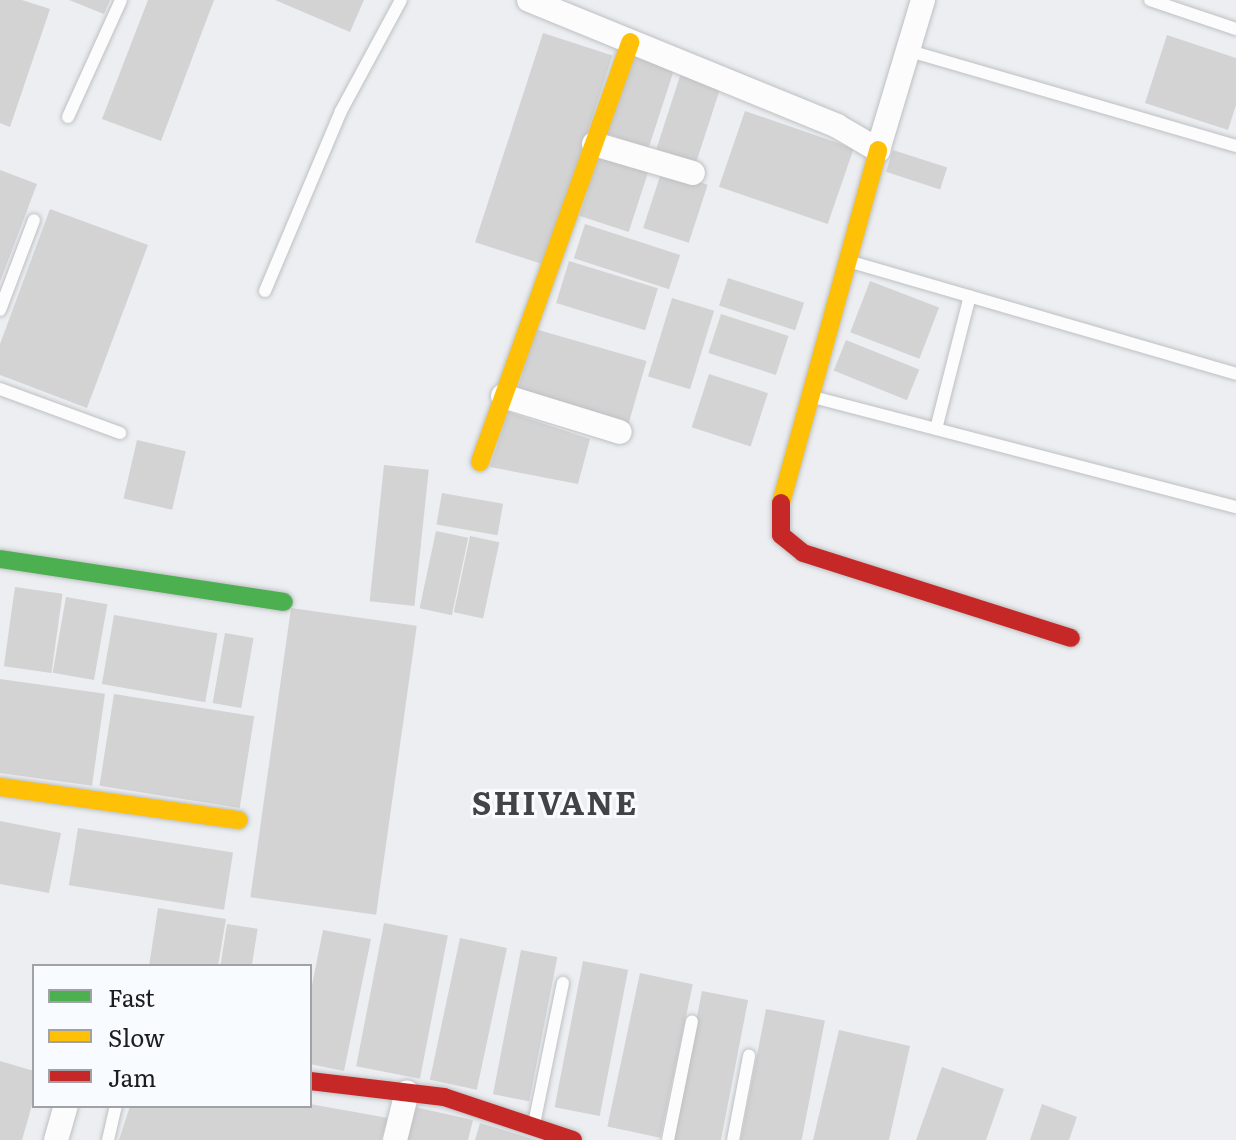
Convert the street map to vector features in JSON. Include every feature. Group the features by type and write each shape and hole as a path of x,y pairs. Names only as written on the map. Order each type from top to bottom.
{"street":[{"path":"529,0 837,126 878,150"},
{"path":"923,0 906,50 779,512 781,535 803,553 1071,638"},
{"path":"480,462 630,42"},
{"path":"594,144 693,173"},
{"path":"503,396 620,432"},
{"path":"0,559 284,602"},
{"path":"0,787 239,820"},
{"path":"312,1081 444,1097 573,1140"},
{"path":"395,1140 407,1092"},
{"path":"56,1140 65,1108"}],"lane":[{"path":"68,117 121,0"},
{"path":"265,291 341,111 401,0"},
{"path":"1150,0 1236,29"},
{"path":"906,50 1236,146"},
{"path":"0,310 34,220"},
{"path":"848,261 1236,374"},
{"path":"936,429 970,296"},
{"path":"0,389 120,433"},
{"path":"810,397 1236,507"},
{"path":"533,1127 563,983"},
{"path":"668,1140 692,1021"},
{"path":"733,1140 749,1056"},
{"path":"108,1140 116,1108"}],"building":[{"path":"0,0 22,0 50,9 10,127 0,123"},
{"path":"69,0 110,0 104,14"},
{"path":"148,0 214,0 161,141 102,119"},
{"path":"275,0 364,0 350,32"},
{"path":"543,33 612,56 544,265 475,242"},
{"path":"1167,35 1236,58 1236,105 1228,130 1145,103"},
{"path":"630,50 676,65 649,148 603,133"},
{"path":"682,70 722,83 696,162 656,149"},
{"path":"745,111 854,148 828,224 719,187"},
{"path":"893,150 947,168 940,189 886,172"},
{"path":"599,155 648,171 629,232 579,216"},
{"path":"0,170 37,184 0,282"},
{"path":"662,170 708,185 689,243 643,228"},
{"path":"50,209 148,245 87,408 0,375 0,344"},
{"path":"585,224 680,255 669,289 574,258"},
{"path":"569,261 658,288 645,330 556,303"},
{"path":"728,278 804,303 795,330 719,306"},
{"path":"870,281 939,308 919,359 850,332"},
{"path":"672,298 714,311 690,389 648,376"},
{"path":"721,314 789,336 776,375 708,353"},
{"path":"535,329 647,361 627,429 515,397"},
{"path":"846,340 919,370 907,400 834,371"},
{"path":"709,374 768,393 751,446 692,427"},
{"path":"508,412 590,439 578,484 490,467"},
{"path":"137,440 186,451 172,510 124,498"},
{"path":"384,465 429,470 414,606 370,601"},
{"path":"442,493 503,504 498,535 436,525"},
{"path":"436,531 468,538 452,615 420,608"},
{"path":"470,536 499,542 483,619 454,612"},
{"path":"15,587 63,594 51,673 4,666"},
{"path":"66,597 107,604 94,680 53,673"},
{"path":"291,608 417,626 376,915 250,897"},
{"path":"114,615 217,633 205,702 102,684"},
{"path":"225,633 254,638 241,708 213,703"},
{"path":"0,679 105,694 92,786 0,773"},
{"path":"114,694 254,716 240,808 99,786"},
{"path":"0,821 61,833 49,893 0,884"},
{"path":"78,828 233,853 224,910 69,885"},
{"path":"158,908 226,919 218,964 149,964"},
{"path":"384,923 448,935 420,1079 356,1066"},
{"path":"227,924 258,929 252,964 221,964"},
{"path":"323,930 371,939 344,1071 312,1064 312,985"},
{"path":"460,938 507,948 477,1090 430,1080"},
{"path":"521,950 557,957 529,1101 493,1094"},
{"path":"583,961 628,970 600,1116 555,1107"},
{"path":"640,973 693,984 660,1138 607,1127"},
{"path":"702,991 748,1000 721,1140 673,1140"},
{"path":"766,1009 825,1020 802,1140 741,1140"},
{"path":"839,1030 910,1046 889,1140 813,1140"},
{"path":"0,1061 32,1070 32,1105 22,1140 0,1140"},
{"path":"942,1067 1004,1089 986,1140 916,1140"},
{"path":"312,1104 388,1118 381,1140 119,1140 129,1108 312,1108"},
{"path":"1042,1104 1077,1117 1069,1140 1030,1140"},
{"path":"410,1106 473,1120 468,1140 402,1140"},
{"path":"480,1123 536,1140 475,1140"}],"traffic: fast":[{"path":"0,559 284,602"}],"traffic: slow":[{"path":"480,462 630,42"},
{"path":"781,503 878,150"},
{"path":"0,787 239,820"}],"traffic: jam":[{"path":"781,503 781,535 803,553 1071,638"},
{"path":"312,1081 444,1097 573,1140"}],"district":[{"name":"SHIVANE","path":"555,801"}]}
